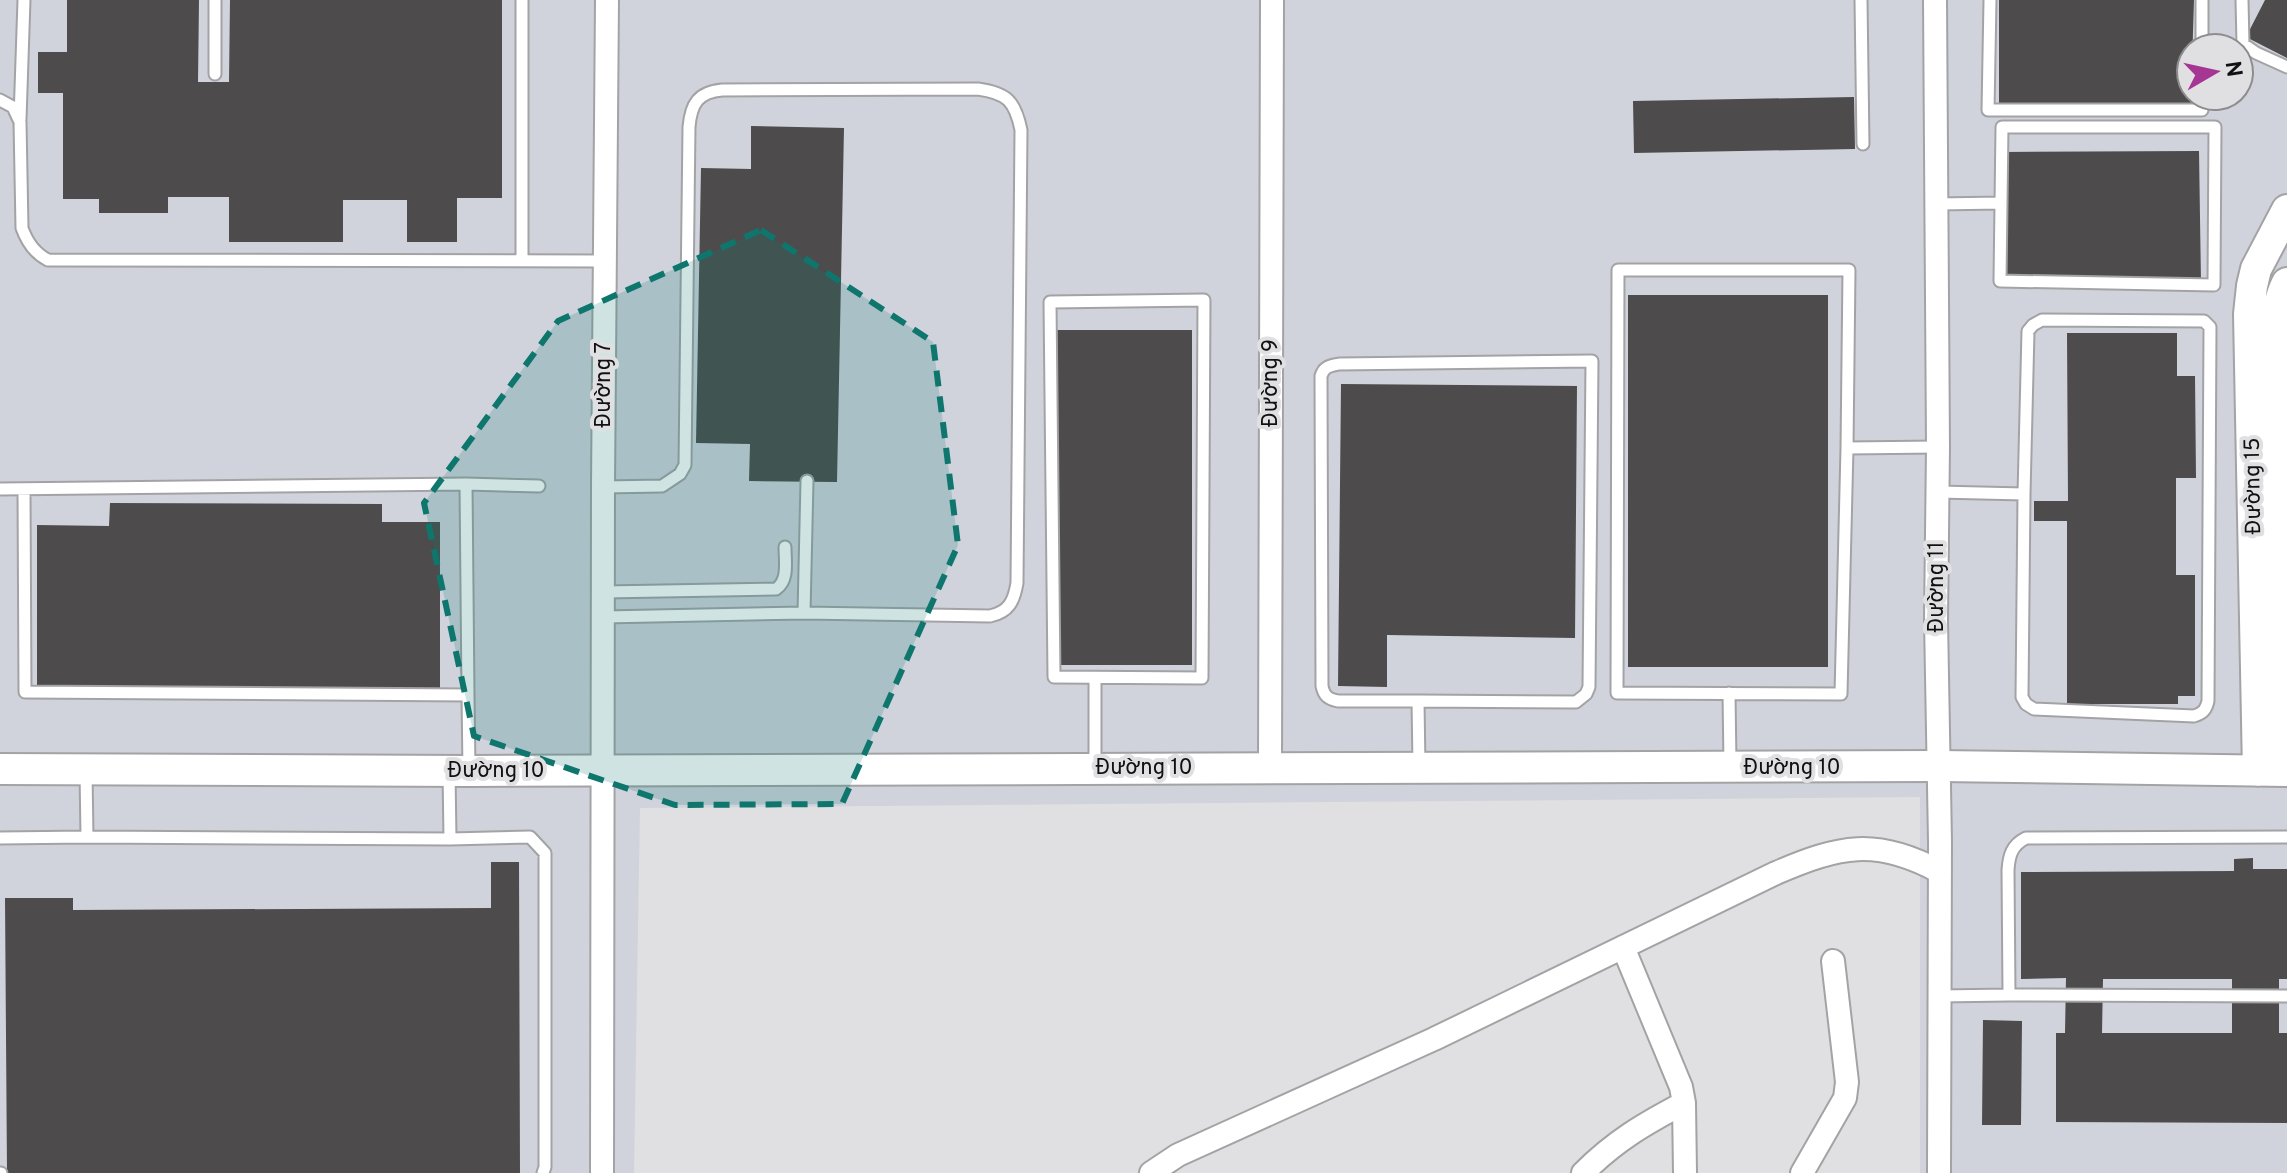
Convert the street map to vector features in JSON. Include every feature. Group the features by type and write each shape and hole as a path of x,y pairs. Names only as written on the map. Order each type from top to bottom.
{"street":[{"name":"Đường 7","path":"602,1173 607,0"},
{"name":"Đường 9","path":"1270,767 1272,0"},
{"name":"Đường 11","path":"1935,0 1939,1173"},
{"name":"Đường 15","path":"2287,210 2256,269 2249,314 2254,505 2275,645 2287,762"},
{"name":"Đường 15","path":"2272,771 2276,336 2278,308 2287,283"},
{"name":"Đường 10","path":"0,769 603,771 1939,766 2272,771"},
{"path":"1151,1173 1178,1155 1434,1039 1776,873 1822,854 1861,848 1882,851 1915,859 1940,872"},
{"path":"1623,947 1681,1087 1685,1173"},
{"path":"1802,1173 1845,1098 1847,1082 1833,961"},
{"path":"1583,1173 1631,1131 1684,1103"}],"lane":[{"path":"24,0 20,122 22,228 26,240 40,256 48,260 605,261"},
{"path":"215,0 215,74"},
{"path":"522,0 522,261"},
{"path":"1861,0 1863,144"},
{"path":"1990,0 1988,110 2175,110"},
{"path":"2202,0 2202,32"},
{"path":"2242,0 2243,44 2287,67"},
{"path":"603,487 662,486 680,474 685,465 689,127 691,112 698,100 709,91 722,90 978,89 1005,95 1013,105 1021,130 1017,583 1015,597 1009,607 990,616 804,613 604,617"},
{"path":"0,100 13,107 20,122"},
{"path":"2002,127 2215,127 2214,285 2000,281 2001,203 2002,127"},
{"path":"1937,204 2001,203"},
{"path":"1618,270 1849,270 1847,448 1841,694 1617,693 1618,270"},
{"path":"1204,300 1202,678 1095,678 1054,677 1050,302 1204,300"},
{"path":"2042,320 2204,321 2208,324 2208,701 2206,709 2200,714 2034,709 2026,704 2022,697 2024,494 2028,331 2033,325 2042,320"},
{"path":"1592,361 1589,687 1586,694 1576,702 1418,701 1338,701 1329,699 1323,693 1323,371 1328,366 1339,364 1592,361"},
{"path":"1847,448 1938,447"},
{"path":"804,613 807,481"},
{"path":"450,839 468,695 466,484"},
{"path":"0,489 466,484 539,486"},
{"path":"24,489 25,692 468,695"},
{"path":"1938,492 2024,494"},
{"path":"604,592 776,589 785,576 785,547"},
{"path":"1095,678 1095,768"},
{"path":"1729,693 1730,768"},
{"path":"1418,701 1419,768"},
{"path":"86,770 87,837"},
{"path":"0,838 530,837 545,853 543,1173"},
{"path":"2009,995 2009,857 2019,842 2026,838 2287,837"},
{"path":"1939,996 2287,996"}],"highlighted area":[{"path":"761,230 933,342 958,545 842,804 675,805 474,736 424,503 558,321"}],"shaded area":[{"path":"0,0 2287,0 2287,1173 1920,1173 1920,797 640,808 634,1173 0,1173"}],"building":[{"path":"67,0 199,0 198,82 229,82 230,0 502,0 502,198 457,198 457,242 407,242 407,200 343,200 343,242 229,242 229,197 168,197 168,213 99,213 99,199 63,199 63,93 38,93 38,52 67,52"},
{"path":"1999,0 2194,0 2193,32 2175,32 2175,106 1999,106"},
{"path":"2265,0 2287,0 2287,58 2255,42 2255,32 2249,32"},
{"path":"1854,97 1855,149 1634,153 1633,101"},
{"path":"751,126 844,128 837,482 749,481 750,444 696,443 701,168 751,169"},
{"path":"2199,151 2201,283 2005,286 2003,152"},
{"path":"1628,295 1828,295 1828,667 1628,667"},
{"path":"1053,330 1192,330 1192,665 1053,665"},
{"path":"2067,333 2177,333 2177,376 2195,376 2196,478 2176,478 2176,575 2195,575 2195,696 2178,696 2178,704 2067,704 2067,521 2034,521 2034,501 2068,501"},
{"path":"1341,384 1577,386 1575,638 1387,635 1387,687 1338,686"},
{"path":"110,503 382,504 382,522 440,522 440,699 37,698 37,525 109,526"},
{"path":"2253,858 2253,869 2287,869 2287,979 2279,979 2279,1033 2287,1033 2287,1123 2056,1122 2056,1033 2065,1033 2066,978 2021,979 2021,872 2234,871 2234,859","holes":["2103,979 2232,979 2232,1033 2102,1033"]},
{"path":"491,862 519,862 520,1173 7,1173 5,898 73,898 73,910 491,908"},
{"path":"1983,1020 2022,1021 2021,1125 1982,1125"}]}
